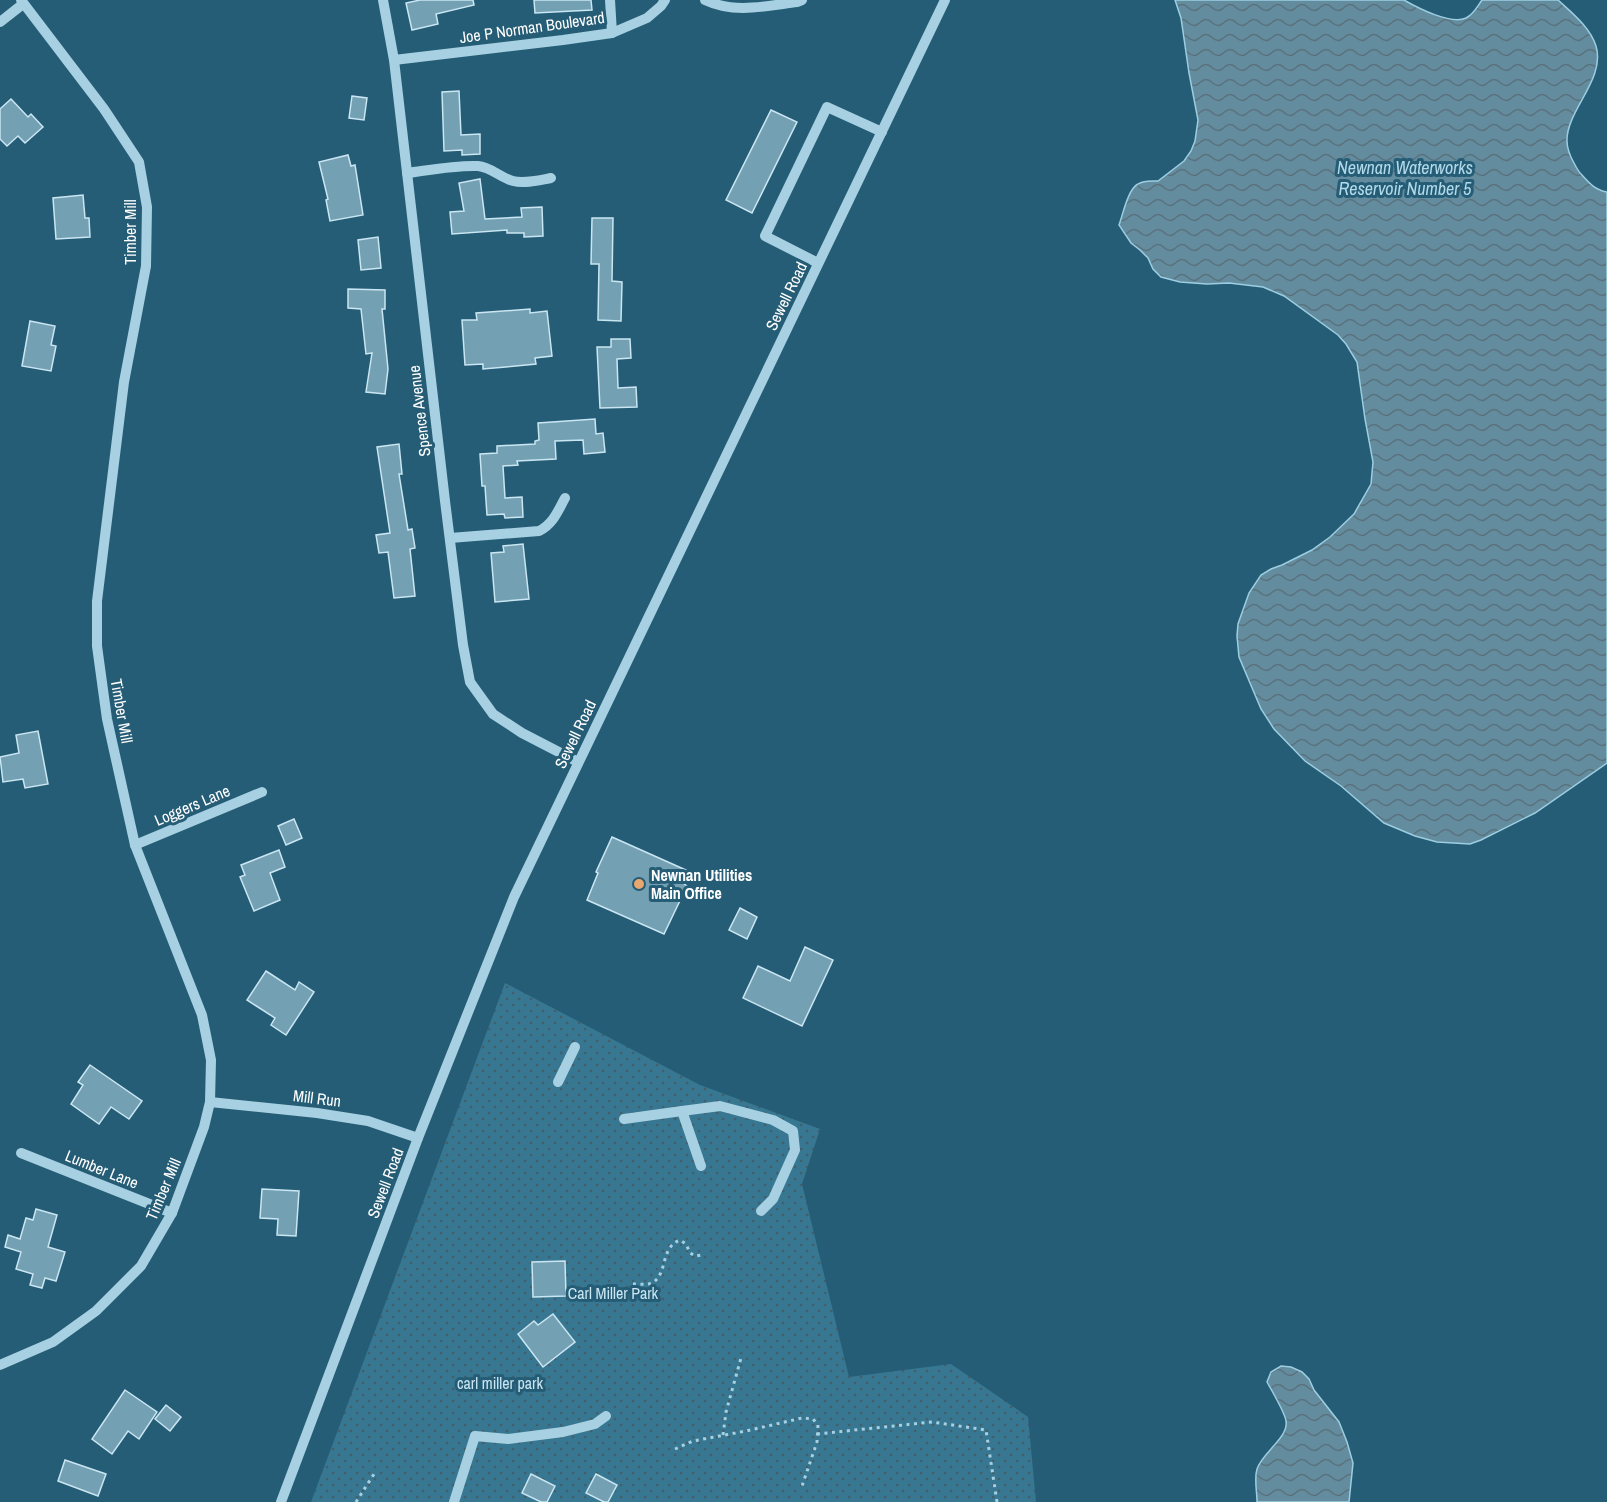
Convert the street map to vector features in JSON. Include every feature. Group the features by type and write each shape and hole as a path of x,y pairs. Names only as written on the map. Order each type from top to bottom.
{"street":[{"name":"Spence Avenue","path":"383,0 394,60 463,645 470,682 493,714 522,733 579,762"},
{"path":"610,0 612,33"},
{"name":"Joe P Norman Boulevard","path":"394,60 612,33 647,18 665,0"},
{"path":"705,0 745,9 802,0"},
{"name":"Sewell Road","path":"281,1502 418,1138 514,897 945,0"},
{"path":"0,22 22,2"},
{"name":"Timber Mill","path":"0,1365 53,1342 96,1311 141,1266 172,1213 204,1127 210,1102 211,1060 202,1015 135,845 107,719 97,646 97,601 124,382 146,266 147,207 139,162 104,109 22,2"},
{"path":"818,263 765,236 827,107 882,132"},
{"path":"407,173 480,166 513,181 551,178"},
{"path":"450,538 539,531 552,521 565,498"},
{"name":"Loggers Lane","path":"135,845 262,792"},
{"path":"558,1082 575,1047"},
{"name":"Mill Run","path":"210,1102 317,1113 368,1121 418,1138"},
{"path":"624,1119 720,1106 773,1120 793,1131 795,1150 773,1199 761,1211"},
{"path":"682,1112 701,1166"},
{"name":"Lumber Lane","path":"21,1153 172,1213"},
{"path":"454,1502 475,1436 508,1439 563,1432 595,1424 606,1416"}],"path":[{"path":"633,1284 651,1283 657,1279 673,1242 680,1240 686,1244 690,1253 696,1256 701,1255"},
{"path":"723,1435 726,1412 741,1359"},
{"path":"675,1449 693,1441 802,1418 813,1419 818,1425 817,1442 801,1488"},
{"path":"817,1434 932,1422 987,1430 997,1502"},
{"path":"356,1502 374,1474"}],"green space":[{"name":"Carl Miller Park","path":"505,983 700,1085 820,1129 802,1184 849,1377 951,1364 1028,1417 1036,1502 311,1502"}],"water":[{"name":"Newnan Waterworks Reservoir Number 5","path":"1175,0 1404,0 1435,15 1460,20 1471,14 1482,0 1558,0 1585,27 1596,46 1598,58 1596,71 1568,130 1567,141 1570,155 1579,172 1592,186 1607,192 1607,763 1535,813 1470,844 1437,842 1384,823 1341,786 1305,761 1274,729 1261,709 1239,657 1238,624 1249,593 1261,575 1312,550 1330,537 1354,514 1371,484 1373,462 1357,362 1338,335 1284,296 1263,287 1229,283 1180,282 1161,277 1153,269 1148,258 1131,243 1119,225 1134,187 1143,182 1158,181 1184,161 1195,141 1198,120 1181,18"},
{"path":"1281,1366 1302,1372 1339,1422 1353,1463 1349,1502 1257,1502 1257,1469 1286,1427 1283,1413 1267,1382 1271,1372"}],"building":[{"path":"420,0 473,0 474,5 436,14 438,24 412,30 406,3"},
{"path":"534,0 591,0 592,10 535,13"},
{"path":"459,91 461,135 480,134 480,154 462,155 462,150 444,151 442,92"},
{"path":"352,96 367,98 364,120 349,118"},
{"path":"11,99 28,117 31,114 43,127 25,143 18,136 7,146 0,139 0,109"},
{"path":"771,110 797,122 752,213 726,200"},
{"path":"348,155 351,166 355,165 363,215 330,221 326,200 328,199 319,162"},
{"path":"480,179 485,219 522,217 521,208 542,207 543,236 524,237 524,233 507,233 507,230 452,234 450,212 464,211 459,183"},
{"path":"83,195 85,218 89,218 90,237 56,239 53,198"},
{"path":"592,218 613,218 612,281 622,282 621,321 598,320 599,264 591,264"},
{"path":"378,237 381,268 361,270 358,240"},
{"path":"348,289 385,290 385,309 382,309 388,369 385,394 366,392 372,353 366,354 361,309 348,308"},
{"path":"530,309 530,313 547,311 552,356 535,358 536,364 483,369 483,364 465,365 462,320 477,320 476,313"},
{"path":"30,321 55,326 51,345 56,346 51,371 22,366"},
{"path":"611,339 630,339 631,358 617,359 618,388 636,387 637,407 600,408 597,347 611,347"},
{"path":"595,419 596,434 603,433 605,452 584,454 583,440 555,441 556,459 517,461 518,465 503,466 505,498 522,497 523,517 505,518 504,514 487,515 480,454 497,453 497,446 535,444 535,441 539,440 538,423"},
{"path":"399,444 402,474 399,474 408,530 412,529 415,548 410,549 415,596 394,598 388,552 379,553 376,535 390,533 377,447"},
{"path":"523,544 529,599 495,602 491,553 504,552 503,546"},
{"path":"38,731 48,784 25,788 23,779 3,782 0,757 19,753 16,735"},
{"path":"294,819 302,838 286,845 278,826"},
{"name":"Newnan Utilities Main Office","path":"612,837 688,871 683,883 687,886 664,934 587,900 598,873 596,872"},
{"path":"279,850 285,867 270,873 280,900 254,911 240,877 245,875 241,865"},
{"path":"740,908 757,917 747,939 729,930"},
{"path":"805,947 833,960 802,1026 743,998 758,966 790,981"},
{"path":"266,971 295,990 299,982 314,992 286,1035 271,1025 275,1018 247,1000"},
{"path":"90,1065 142,1101 129,1119 111,1107 99,1124 71,1104 83,1085 78,1082"},
{"path":"262,1189 299,1191 296,1236 277,1235 278,1219 260,1218"},
{"path":"36,1209 57,1215 48,1247 65,1252 56,1281 45,1278 42,1288 30,1285 33,1274 16,1269 21,1252 5,1247 8,1235 20,1239 26,1218 33,1220"},
{"path":"565,1261 566,1296 533,1297 532,1262"},
{"path":"553,1314 575,1342 543,1367 518,1334 534,1321 538,1325"},
{"path":"125,1390 157,1412 139,1439 128,1431 112,1454 92,1439"},
{"path":"166,1405 181,1417 170,1431 155,1419"},
{"path":"65,1460 106,1474 98,1496 58,1481"},
{"path":"531,1474 555,1486 547,1502 541,1502 522,1493"},
{"path":"596,1474 617,1485 608,1502 586,1493"}],"place":[{"name":"Newnan Utilities Main Office","path":"639,884"}],"park label":[{"name":"carl miller park","path":"500,1383"}]}
